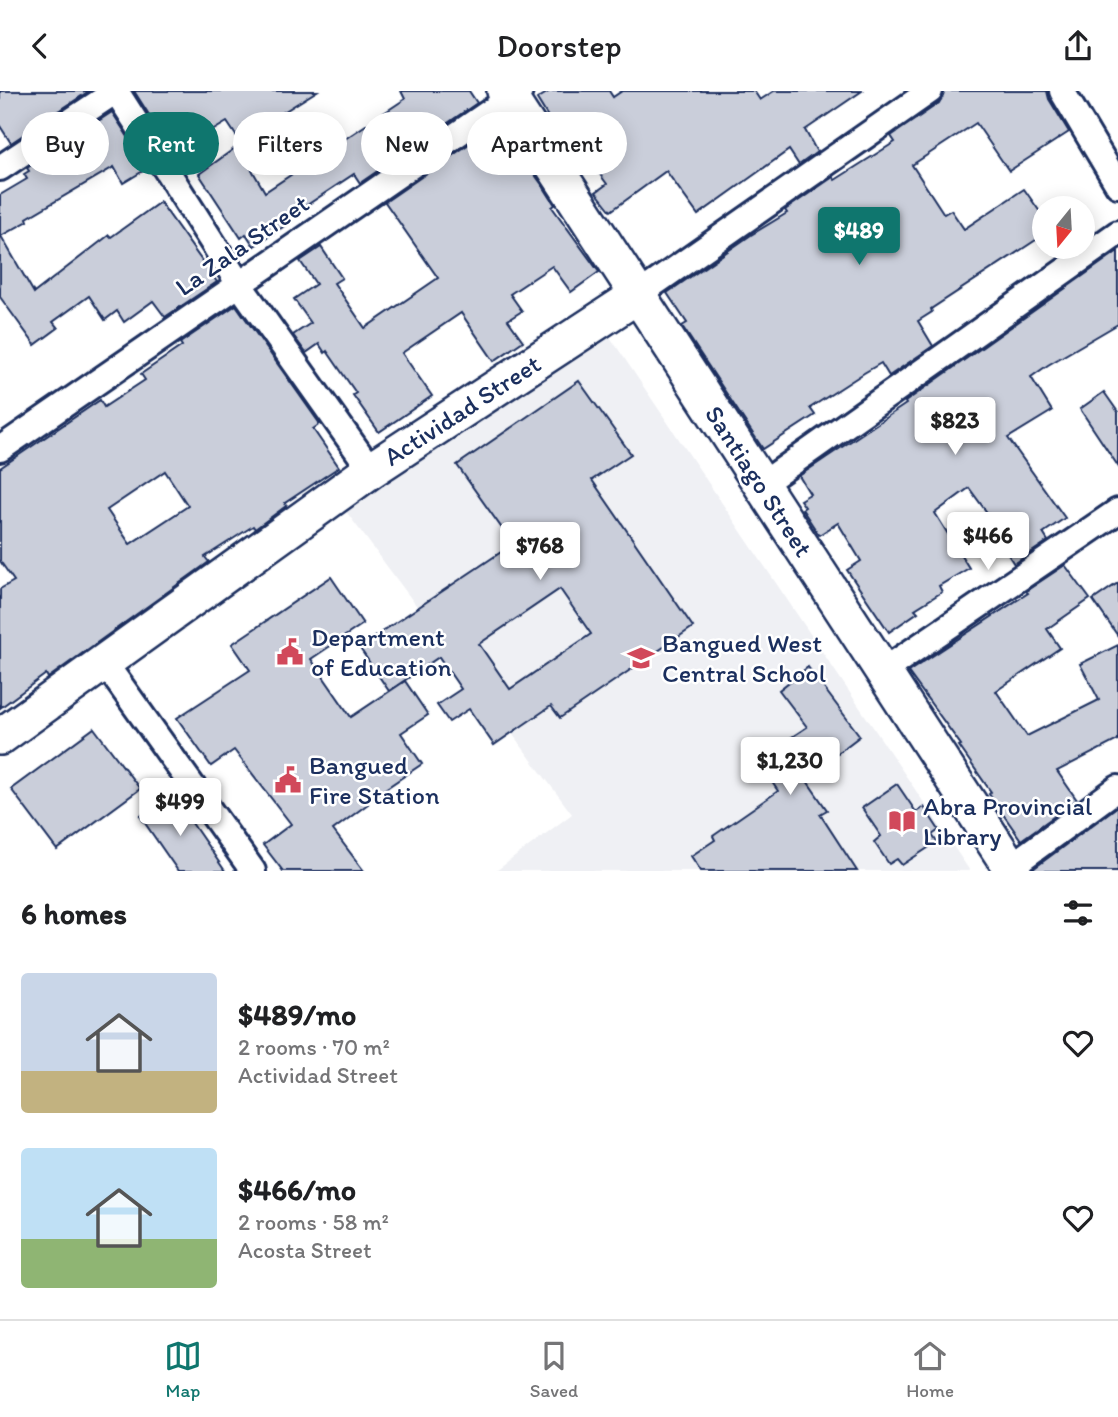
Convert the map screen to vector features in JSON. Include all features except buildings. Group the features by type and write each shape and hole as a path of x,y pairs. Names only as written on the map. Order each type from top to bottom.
{"street":[{"path":"0,168 116,91 239,283 371,470"},
{"name":"Actividad Street","path":"0,737 371,470 638,295 930,91"},
{"path":"1062,91 1118,185"},
{"name":"Santiago Street","path":"511,93 638,295 1012,869"},
{"name":"La Zala Street","path":"0,449 511,93"},
{"path":"761,485 1118,233"},
{"path":"883,671 1118,511"},
{"path":"104,662 253,871"},
{"path":"1012,869 1118,788"}],"shaded area":[{"name":"Bangued West Central School","path":"610,337 970,871 496,871 572,814 339,502"}],"place":[{"name":"Department of Education","path":"290,652"},
{"name":"Bangued West Central School","path":"641,658"},
{"name":"Bangued Fire Station","path":"288,780"},
{"name":"Abra Provincial Library","path":"902,821"}]}
